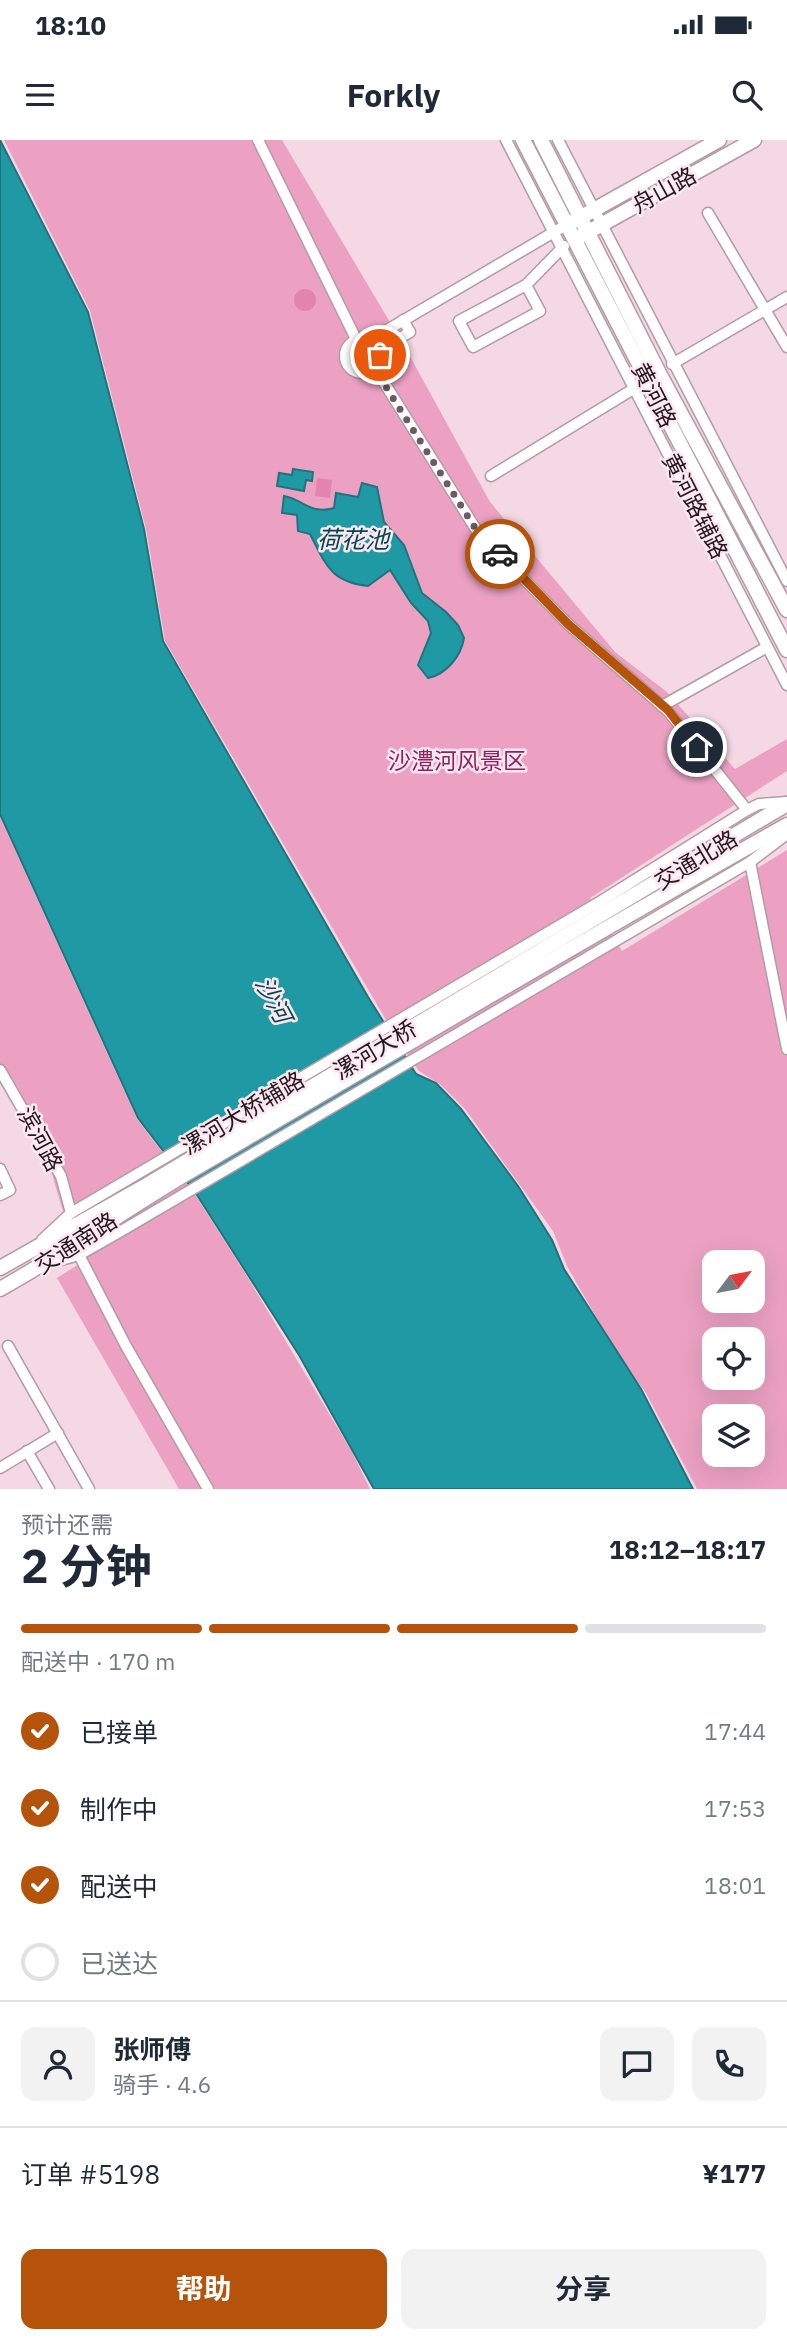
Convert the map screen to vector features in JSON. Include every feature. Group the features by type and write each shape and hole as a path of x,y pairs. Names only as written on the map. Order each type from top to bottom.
{"main road":[{"name":"黄河路","path":"523,140 567,244 787,650"},
{"name":"黄河路","path":"541,140 587,214 659,373 787,610"},
{"name":"舟山路","path":"560,229 719,140"},
{"name":"舟山路","path":"567,244 754,140"},
{"name":"交通北路","path":"605,913 787,803"},
{"name":"交通北路","path":"605,913 787,825"},
{"name":"漯河大桥","path":"148,1191 605,913"},
{"name":"交通南路","path":"0,1268 148,1191"},
{"name":"交通南路","path":"0,1289 44,1265 148,1191"}],"street":[{"path":"258,140 356,339"},
{"path":"370,341 560,229 506,140"},
{"path":"558,140 587,214"},
{"path":"708,213 787,347"},
{"name":"黄河路辅路","path":"594,229 782,559 787,581"},
{"path":"526,285 540,311 473,347 459,321 526,285 567,244"},
{"name":"黄河路辅路","path":"567,244 635,388 787,685"},
{"path":"672,364 787,297"},
{"path":"379,351 410,332 403,320"},
{"path":"356,339 370,341 379,351 379,360 374,368 364,373 349,368 345,351 356,339"},
{"path":"374,368 477,531 568,624 662,706 747,810"},
{"path":"491,476 635,388"},
{"path":"662,706 767,647"},
{"path":"605,913 747,810 760,804 787,803"},
{"name":"漯河大桥辅路","path":"148,1191 618,939 750,862 787,834"},
{"path":"750,862 787,1049"},
{"name":"滨河路","path":"0,1070 61,1176 71,1213"},
{"path":"0,1169 10,1190 0,1195"},
{"path":"30,1251 71,1213 148,1191"},
{"path":"44,1265 79,1255 148,1191"},
{"path":"79,1255 125,1346 208,1489"},
{"path":"8,1346 89,1489"},
{"path":"0,1468 58,1433"},
{"path":"27,1451 49,1489"}],"green space":[{"name":"沙澧河风景区","path":"4,140 282,140 407,351 490,502 615,652 667,692 735,769 787,739 787,771 590,898 622,951 787,850 787,1489 697,1489 646,1393 619,1357 567,1266 553,1231 465,1109 441,1085 419,1071 400,1044 165,641 146,529 90,311"},
{"path":"0,817 137,1119 196,1196 245,1273 352,1452 370,1489 179,1489 57,1278 87,1259 62,1208 49,1164 0,1083"}],"water":[{"name":"沙河","path":"0,140 88,312 144,529 163,641 368,997 416,1074 436,1083 461,1109 518,1186 552,1240 564,1269 641,1389 693,1489 374,1489 299,1355 197,1195 138,1118 0,814"},
{"path":"293,469 313,472 312,481 306,480 304,491 277,486 279,473 292,475"},
{"name":"荷花池","path":"362,483 377,487 384,522 404,545 422,593 446,612 458,625 464,638 452,663 435,676 428,678 418,665 431,633 428,621 411,603 390,570 368,586 346,581 331,570 310,534 298,531 297,515 282,513 284,496 319,510 326,510 334,508 336,493 358,497"}],"building":[{"path":"305,289 313,292 316,300 313,308 305,311 297,308 294,300 297,292"},
{"path":"317,478 332,480 330,498 315,496"}],"way so far":[{"path":"380,355 374,368 477,531 500,554"}],"route":[{"path":"500,554 568,624 668,710 697,747"}]}
